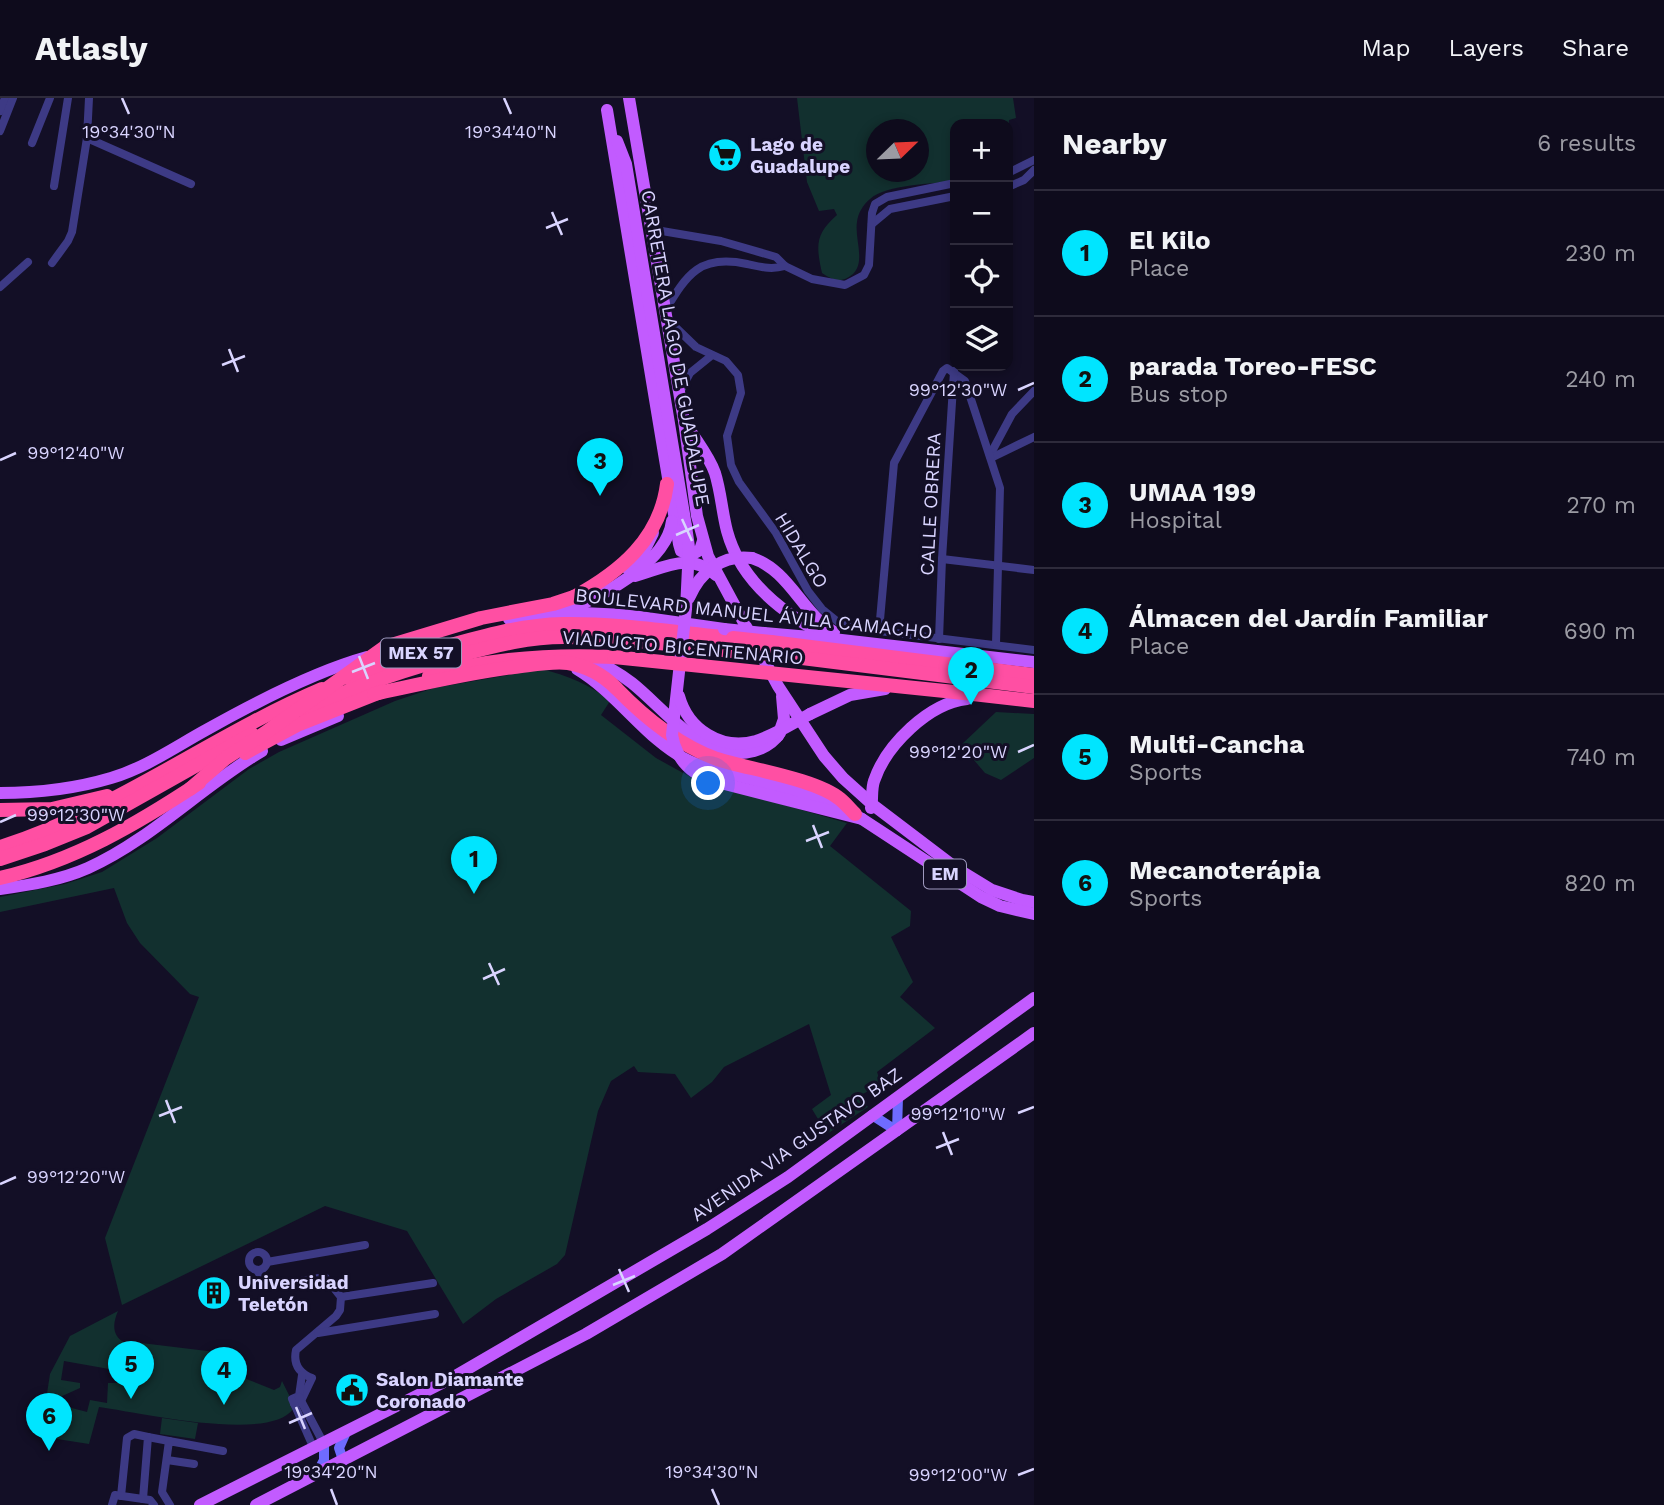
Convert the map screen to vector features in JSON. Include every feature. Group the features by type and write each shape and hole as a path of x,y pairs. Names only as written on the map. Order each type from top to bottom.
{"highway":[{"path":"190,789 226,758 386,647 481,618 553,604 569,606 640,546 655,527 667,484"},
{"path":"609,574 636,561"},
{"name":"BOULEVARD MANUEL ÁVILA CAMACHO","path":"0,847 66,823 311,693 361,672 499,631 563,624 729,634"},
{"name":"MEX 57","path":"729,634 1034,687"},
{"name":"BOULEVARD MANUEL ÁVILA CAMACHO","path":"0,859 87,827 255,732 366,683 414,667 503,644 562,637 626,640 741,652 771,643"},
{"name":"MEX 57","path":"771,643 1034,675"},
{"name":"VIADUCTO BICENTENARIO","path":"0,878 61,860 113,836 274,737 374,694 438,673 515,658 572,655 715,666 966,696 1034,701"},
{"path":"374,694 479,673 569,663 601,676 677,739 709,756 814,786 839,799 858,817"},
{"name":"MEX 57","path":"0,810 52,809 136,788"}],"main road":[{"name":"CARRETERA LAGO DE GUADALUPE","path":"629,98 703,541 708,556 824,756 843,778 873,805 1002,901"},
{"name":"CARRETERA LAGO DE GUADALUPE","path":"606,104 626,164 686,526 689,564 673,728 675,748 692,772 713,781 858,817 981,897 1025,905 1034,914"},
{"path":"606,104 667,484 681,551 695,554 700,550 703,541"},
{"path":"684,421 712,466 730,541 744,569 760,589 786,612 833,639"},
{"path":"625,579 661,550 670,531 672,511"},
{"path":"569,606 636,561 649,544 655,527"},
{"path":"686,609 694,587 710,569 726,560 752,558 777,573 822,624 853,641"},
{"path":"569,606 625,579 670,564 687,562 710,569 722,583"},
{"name":"BOULEVARD MANUEL ÁVILA CAMACHO","path":"0,793 38,793 75,788 112,778 141,766 246,708 355,660 496,621 569,606 729,634"},
{"name":"BOULEVARD MANUEL ÁVILA CAMACHO","path":"771,643 833,639 1034,663"},
{"path":"553,659 594,680 684,758 707,768 825,800 858,817 873,805 872,788 876,778 900,740 933,710 966,696"},
{"path":"0,889 30,885 88,868 152,829 243,762 272,745 393,693 463,672 504,664 553,659 590,659 745,674 784,683 966,696 1034,708"},
{"path":"590,659 624,677 697,739 712,748 729,752 750,752 771,743 780,733"},
{"path":"736,764 763,754 773,745 780,733 784,712 784,683"},
{"path":"678,689 681,704 694,724 705,734 727,743 743,743 760,740 850,695 885,689"},
{"name":"AVENIDA VIA GUSTAVO BAZ","path":"200,1505 452,1378 707,1229 788,1177 1034,999"},
{"path":"256,1505 586,1334 711,1261 1034,1032"},
{"path":"897,1131 898,1097"},
{"path":"872,1115 897,1131"},
{"path":"343,1460 339,1448 346,1432"},
{"path":"316,1475 324,1460 319,1446"}],"street":[{"path":"0,111 5,98"},
{"path":"1,131 13,98"},
{"path":"32,143 50,98"},
{"path":"54,186 68,98"},
{"path":"52,263 72,232 87,138 89,98"},
{"path":"87,138 191,184"},
{"path":"1013,170 1034,160"},
{"path":"1013,185 1024,180 1034,170"},
{"path":"650,229 721,241 776,257 785,266 812,279 832,285 845,285 864,275 869,265 872,213 875,204 880,200 927,187 950,184"},
{"path":"872,224 890,209 950,197"},
{"path":"666,315 680,287 704,264 729,260 772,270 785,266"},
{"path":"0,287 28,262"},
{"name":"HIDALGO","path":"666,315 696,347 734,367 741,383 741,393 729,428 727,446 731,465 739,482 776,533 808,591 822,609 838,622 879,631 1034,650"},
{"path":"679,395 690,373 711,356"},
{"path":"879,631 894,463 943,371 950,369"},
{"path":"954,371 965,381 1001,495 996,644"},
{"name":"CALLE OBRERA","path":"939,639 954,371"},
{"path":"990,456 1012,414 1034,391"},
{"path":"990,456 1034,437"},
{"path":"942,559 1034,570"},
{"path":"257,1270 263,1268 267,1262 365,1245"},
{"path":"267,1262 262,1254 253,1254 249,1263 257,1270 265,1284 270,1286 325,1277 341,1297 340,1310 336,1317 296,1350 296,1362 302,1375 298,1400 319,1446"},
{"path":"341,1297 433,1283"},
{"path":"315,1333 435,1314"},
{"path":"298,1400 312,1378 302,1375"},
{"path":"121,1496 127,1438 134,1434 223,1451"},
{"path":"143,1499 148,1437"},
{"path":"169,1441 162,1492 170,1505"},
{"path":"167,1460 194,1465"},
{"path":"112,1505 114,1495 149,1500 155,1505"}],"green space":[{"path":"797,98 1013,98 1016,118 950,119 950,181 887,190 867,201 857,222 859,260 854,273 847,278 834,279 822,273 819,241 825,228 837,215 834,209 819,211 807,182"},
{"path":"542,669 578,681 602,695 610,701 601,715 656,758 694,779 847,823 830,846 911,911 910,926 891,937 913,982 900,997 935,1028 877,1072 881,1084 861,1095 868,1107 827,1134 812,1109 831,1095 809,1024 724,1067 712,1082 691,1098 675,1074 638,1072 634,1066 611,1081 598,1111 565,1255 557,1264 496,1299 463,1324 407,1231 325,1206 122,1305 105,1238 199,997 190,994 140,943 127,923 114,888 0,912 0,897 65,884 102,872 157,838 249,769 279,752 395,701 434,688"},
{"path":"996,712 1034,714 1034,758 1001,780 985,773 961,745"},
{"path":"118,1311 115,1321 116,1334 127,1344 133,1342 232,1354 221,1369 274,1390 280,1387 282,1381 293,1409 279,1419 258,1424 231,1425 171,1419 99,1407 89,1444 38,1436 53,1415 64,1406 87,1412 90,1400 107,1403 108,1383 126,1383 126,1372 64,1361 61,1380 80,1383 80,1388 60,1397 44,1413 50,1374 70,1336"},
{"path":"162,1418 198,1423 195,1439 160,1434"}],"place":[{"name":"Lago de Guadalupe","path":"725,155"},
{"name":"UMAA 199","path":"600,496"},
{"name":"parada Toreo-FESC","path":"971,705"},
{"name":"El Kilo","path":"474,894"},
{"name":"Universidad Teletón","path":"214,1293"},
{"name":"Salon Diamante Coronado","path":"352,1390"},
{"name":"Multi-Cancha","path":"131,1399"},
{"name":"Álmacen del Jardín Familiar","path":"224,1405"},
{"name":"Mecanoterápia","path":"49,1451"}]}
